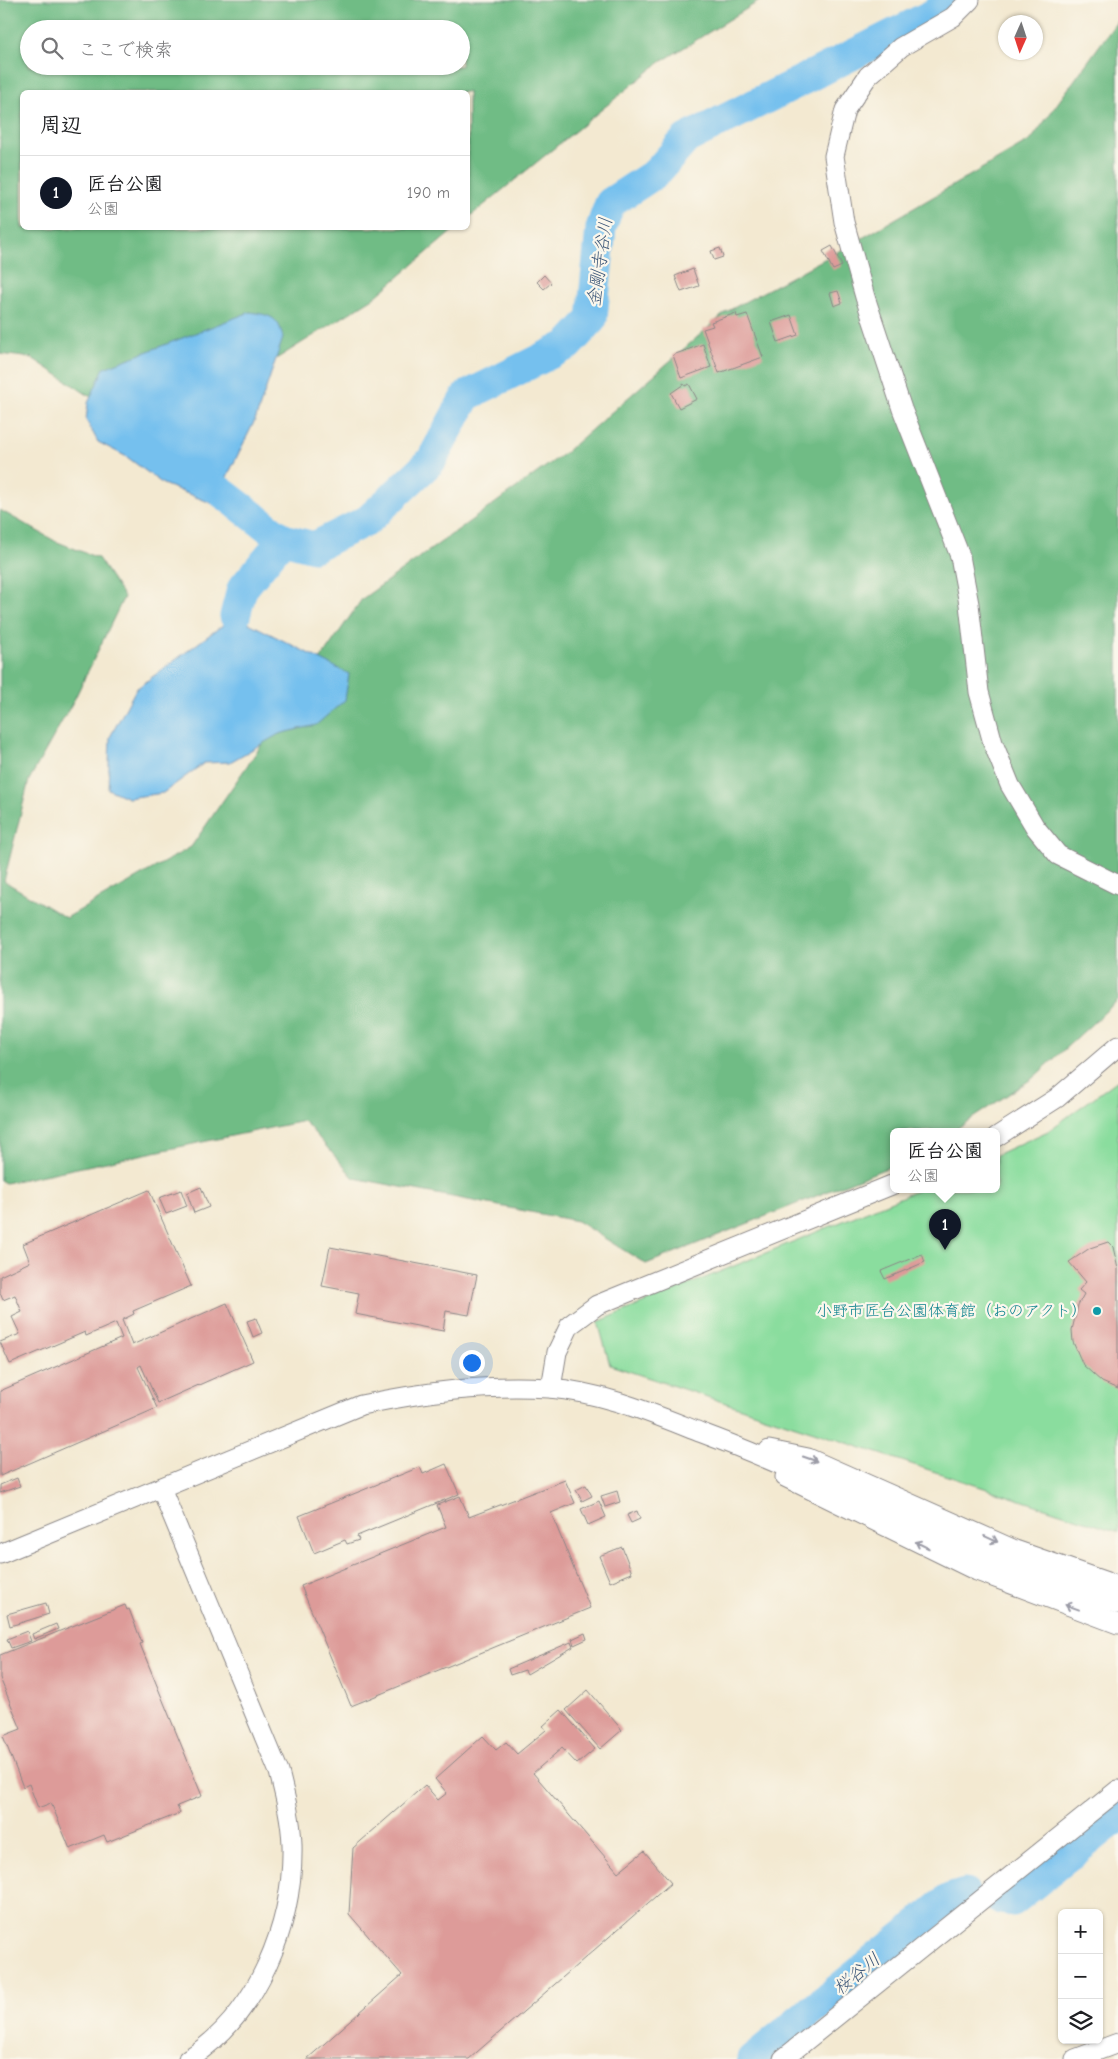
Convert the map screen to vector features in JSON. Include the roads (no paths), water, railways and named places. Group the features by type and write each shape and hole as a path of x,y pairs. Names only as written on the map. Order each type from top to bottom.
{"street":[{"path":"970,0 953,17 901,48 868,76 845,110 834,156 844,222 865,297 902,409 960,556 970,604 979,692 993,744 1007,777 1035,827 1058,855 1118,885"},
{"path":"1000,1134 1057,1098 1118,1046"},
{"path":"551,1388 556,1352 570,1326 597,1305 890,1186"},
{"path":"0,1554 361,1405 424,1392 487,1386 551,1388 624,1403 728,1442 766,1457 1019,1570 1118,1604"},
{"path":"728,1442 808,1458 1015,1550 1118,1586"},
{"path":"728,1442 798,1486 954,1560 1021,1589 1118,1624"},
{"path":"161,1488 279,1772 288,1806 292,1844 290,1888 282,1928 266,1966 246,2001 224,2028 188,2059"},
{"path":"783,2059 1118,1790"},
{"path":"1076,2059 1118,2043"}],"water":[{"path":"250,312 263,314 276,321 283,338 256,418 220,491 211,503 163,484 127,457 98,442 86,420 88,403 104,368"},
{"path":"235,616 349,674 345,700 316,725 279,734 230,762 204,763 163,793 128,798 108,789 110,737 136,689"}],"waterway":[{"name":"金剛寺谷川","path":"235,616 242,589 283,539 314,547 368,520 431,461 466,396 568,345 592,319 601,228 610,203 656,173 686,139 939,11 950,0"},
{"name":"金剛寺谷川","path":"220,491 283,539"},
{"name":"桜谷川","path":"999,1899 1013,1901 1118,1817"},
{"name":"桜谷川","path":"752,2059 949,1899 965,1894"}],"place":[{"name":"匠台公園","path":"945,1250"},
{"name":"小野市匠台公園体育館（おのアクト）","path":"1097,1311"}]}
